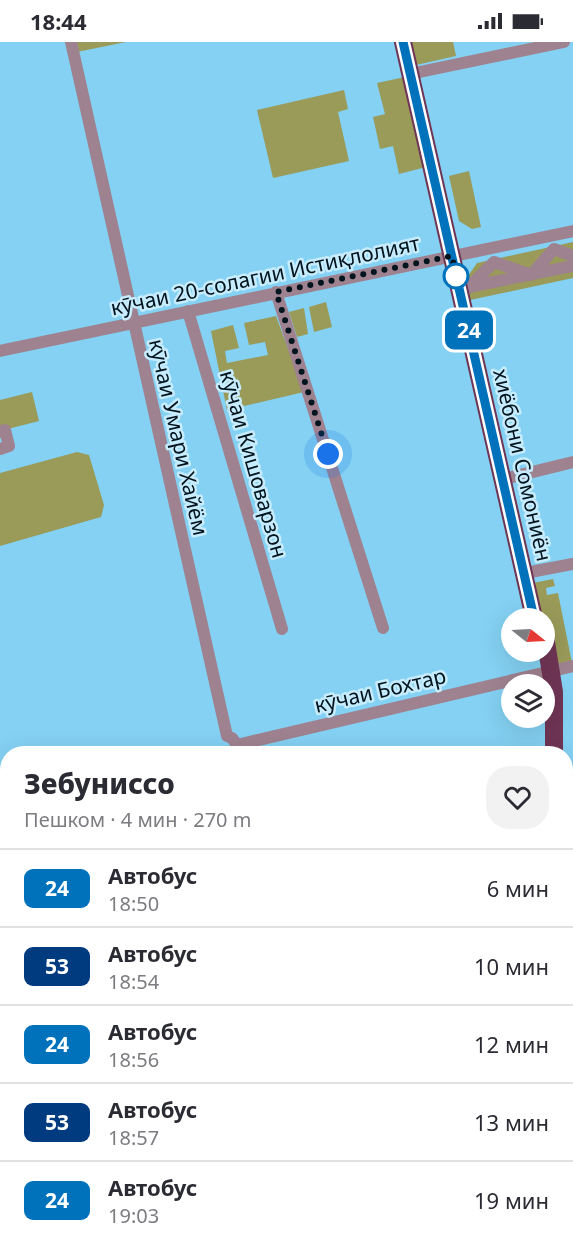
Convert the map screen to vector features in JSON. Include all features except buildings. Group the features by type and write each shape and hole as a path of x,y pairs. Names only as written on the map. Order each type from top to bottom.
{"highway":[{"name":"хиёбони Сомониён","path":"403,42 414,73 539,608"},
{"name":"хиёбони Сомониён","path":"412,42 414,73"},
{"name":"хиёбони Сомониён","path":"529,572 533,608"},
{"path":"546,662 549,671 547,746"},
{"path":"548,662 554,746"}],"street":[{"name":"кӯчаи Умари Хайём","path":"71,42 227,736"},
{"path":"414,73 564,42"},
{"name":"кӯчаи 20-солагии Истиқлолият","path":"0,351 573,231"},
{"path":"531,274 554,249 573,256"},
{"path":"464,288 494,262 531,274"},
{"path":"464,288 573,266"},
{"path":"276,292 383,628"},
{"name":"кӯчаи Кишоварзон","path":"188,311 282,629"},
{"path":"0,432 5,430 9,446 0,449"},
{"path":"507,478 573,462"},
{"path":"529,572 573,564"},
{"path":"549,671 573,666"},
{"name":"кӯчаи Бохтар","path":"227,736 237,745 549,671"}],"shaded area":[{"path":"75,42 126,42 77,52"},
{"path":"411,42 453,42 456,56 416,65"},
{"path":"405,77 426,167 399,174 393,146 380,149 373,117 385,114 377,83"},
{"path":"344,90 348,109 338,112 349,161 273,178 257,110"},
{"path":"469,171 481,227 472,229 459,221 449,176"},
{"path":"573,242 573,278 470,300 466,279 477,263"},
{"path":"326,302 332,327 314,332 309,307"},
{"path":"304,308 308,334 297,337 289,312"},
{"path":"276,316 304,392 227,410 211,331 233,325 239,348 225,351 227,363 268,355 265,342 249,345 244,323"},
{"path":"32,392 39,421 0,431 0,400"},
{"path":"77,452 89,455 104,505 101,517 0,546 0,473"},
{"path":"553,579 555,586 546,588 547,595 558,593 572,663 551,668 550,662 555,662 555,608 539,608 533,583"}],"bus line":[{"name":"24","path":"403,42 532,608"}],"route":[{"path":"328,454 276,292 452,256 456,276"}]}
